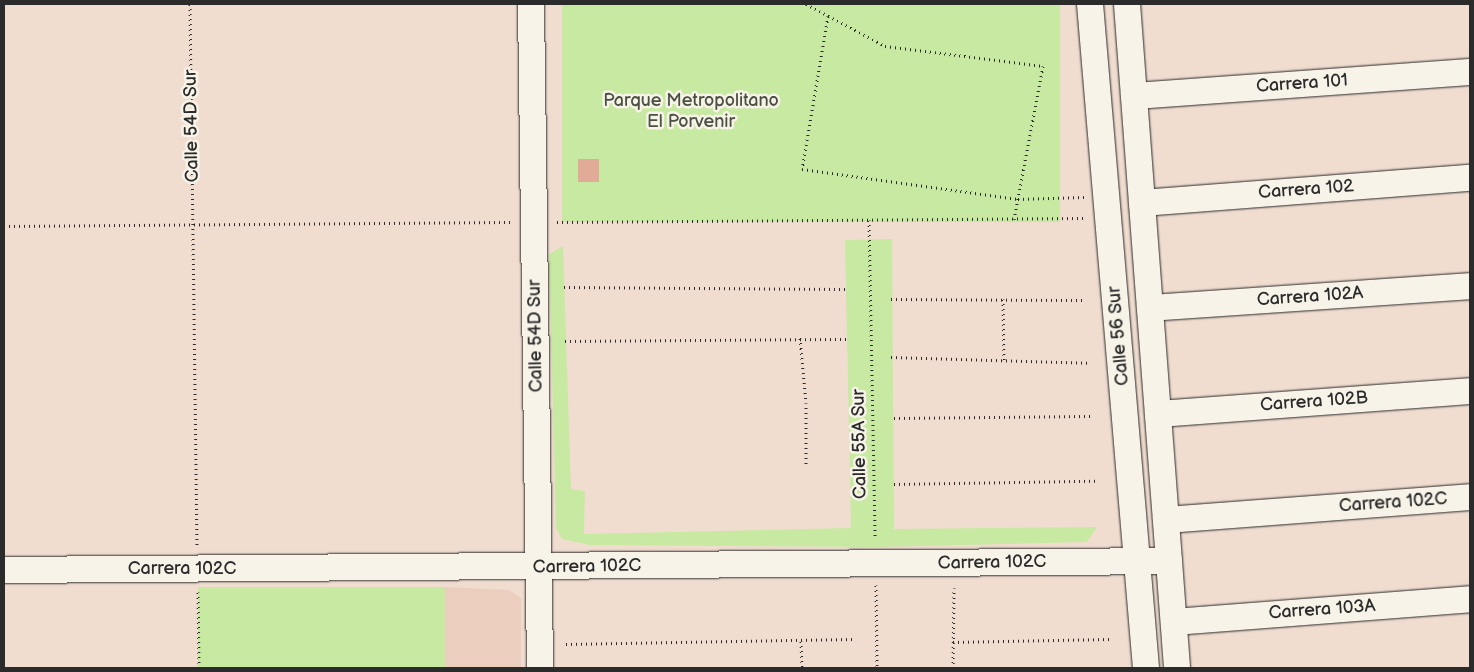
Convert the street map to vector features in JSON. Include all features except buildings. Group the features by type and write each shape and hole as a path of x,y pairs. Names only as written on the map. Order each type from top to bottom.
{"street":[{"name":"Calle 54D Sur","path":"531,4 540,668"},
{"name":"Calle 56 Sur","path":"1090,4 1146,668"},
{"name":"Calle 56 Sur","path":"1127,4 1177,668"},
{"name":"Carrera 101","path":"1134,96 1470,72"},
{"name":"Carrera 102","path":"1142,202 1470,178"},
{"name":"Carrera 102A","path":"1150,308 1470,286"},
{"name":"Carrera 102B","path":"1158,414 1470,391"},
{"name":"Carrera 102C","path":"1166,520 1470,497"},
{"name":"Carrera 102C","path":"4,570 1169,561"},
{"name":"Carrera 103A","path":"1174,622 1470,599"}],"path":[{"name":"Calle 54D Sur","path":"190,4 199,668"},
{"path":"806,4 884,46 1043,66 1014,218"},
{"path":"828,16 802,169 1018,198 1107,197"},
{"name":"Calle 55A Sur","path":"869,220 877,668"},
{"path":"564,287 845,289"},
{"path":"891,299 1085,300"},
{"path":"1003,299 1004,360"},
{"path":"800,338 806,403 806,466"},
{"path":"566,341 846,338"},
{"path":"891,358 1088,362"},
{"path":"894,418 1091,416"},
{"path":"894,484 1095,481"},
{"path":"954,588 954,668"},
{"path":"566,644 855,639"},
{"path":"953,642 1111,639"},
{"path":"801,641 802,668"}],"shaded area":[{"path":"445,587 509,590 521,598 521,668 445,668"}],"green space":[{"name":"Parque Metropolitano El Porvenir","path":"562,4 1060,4 1060,222 562,222"},
{"path":"892,239 894,529 1097,527 1087,542 875,547 590,545 562,539 556,528 549,254 563,246 571,489 585,491 584,534 851,528 845,240"},
{"path":"198,587 445,587 445,668 198,668"}]}
